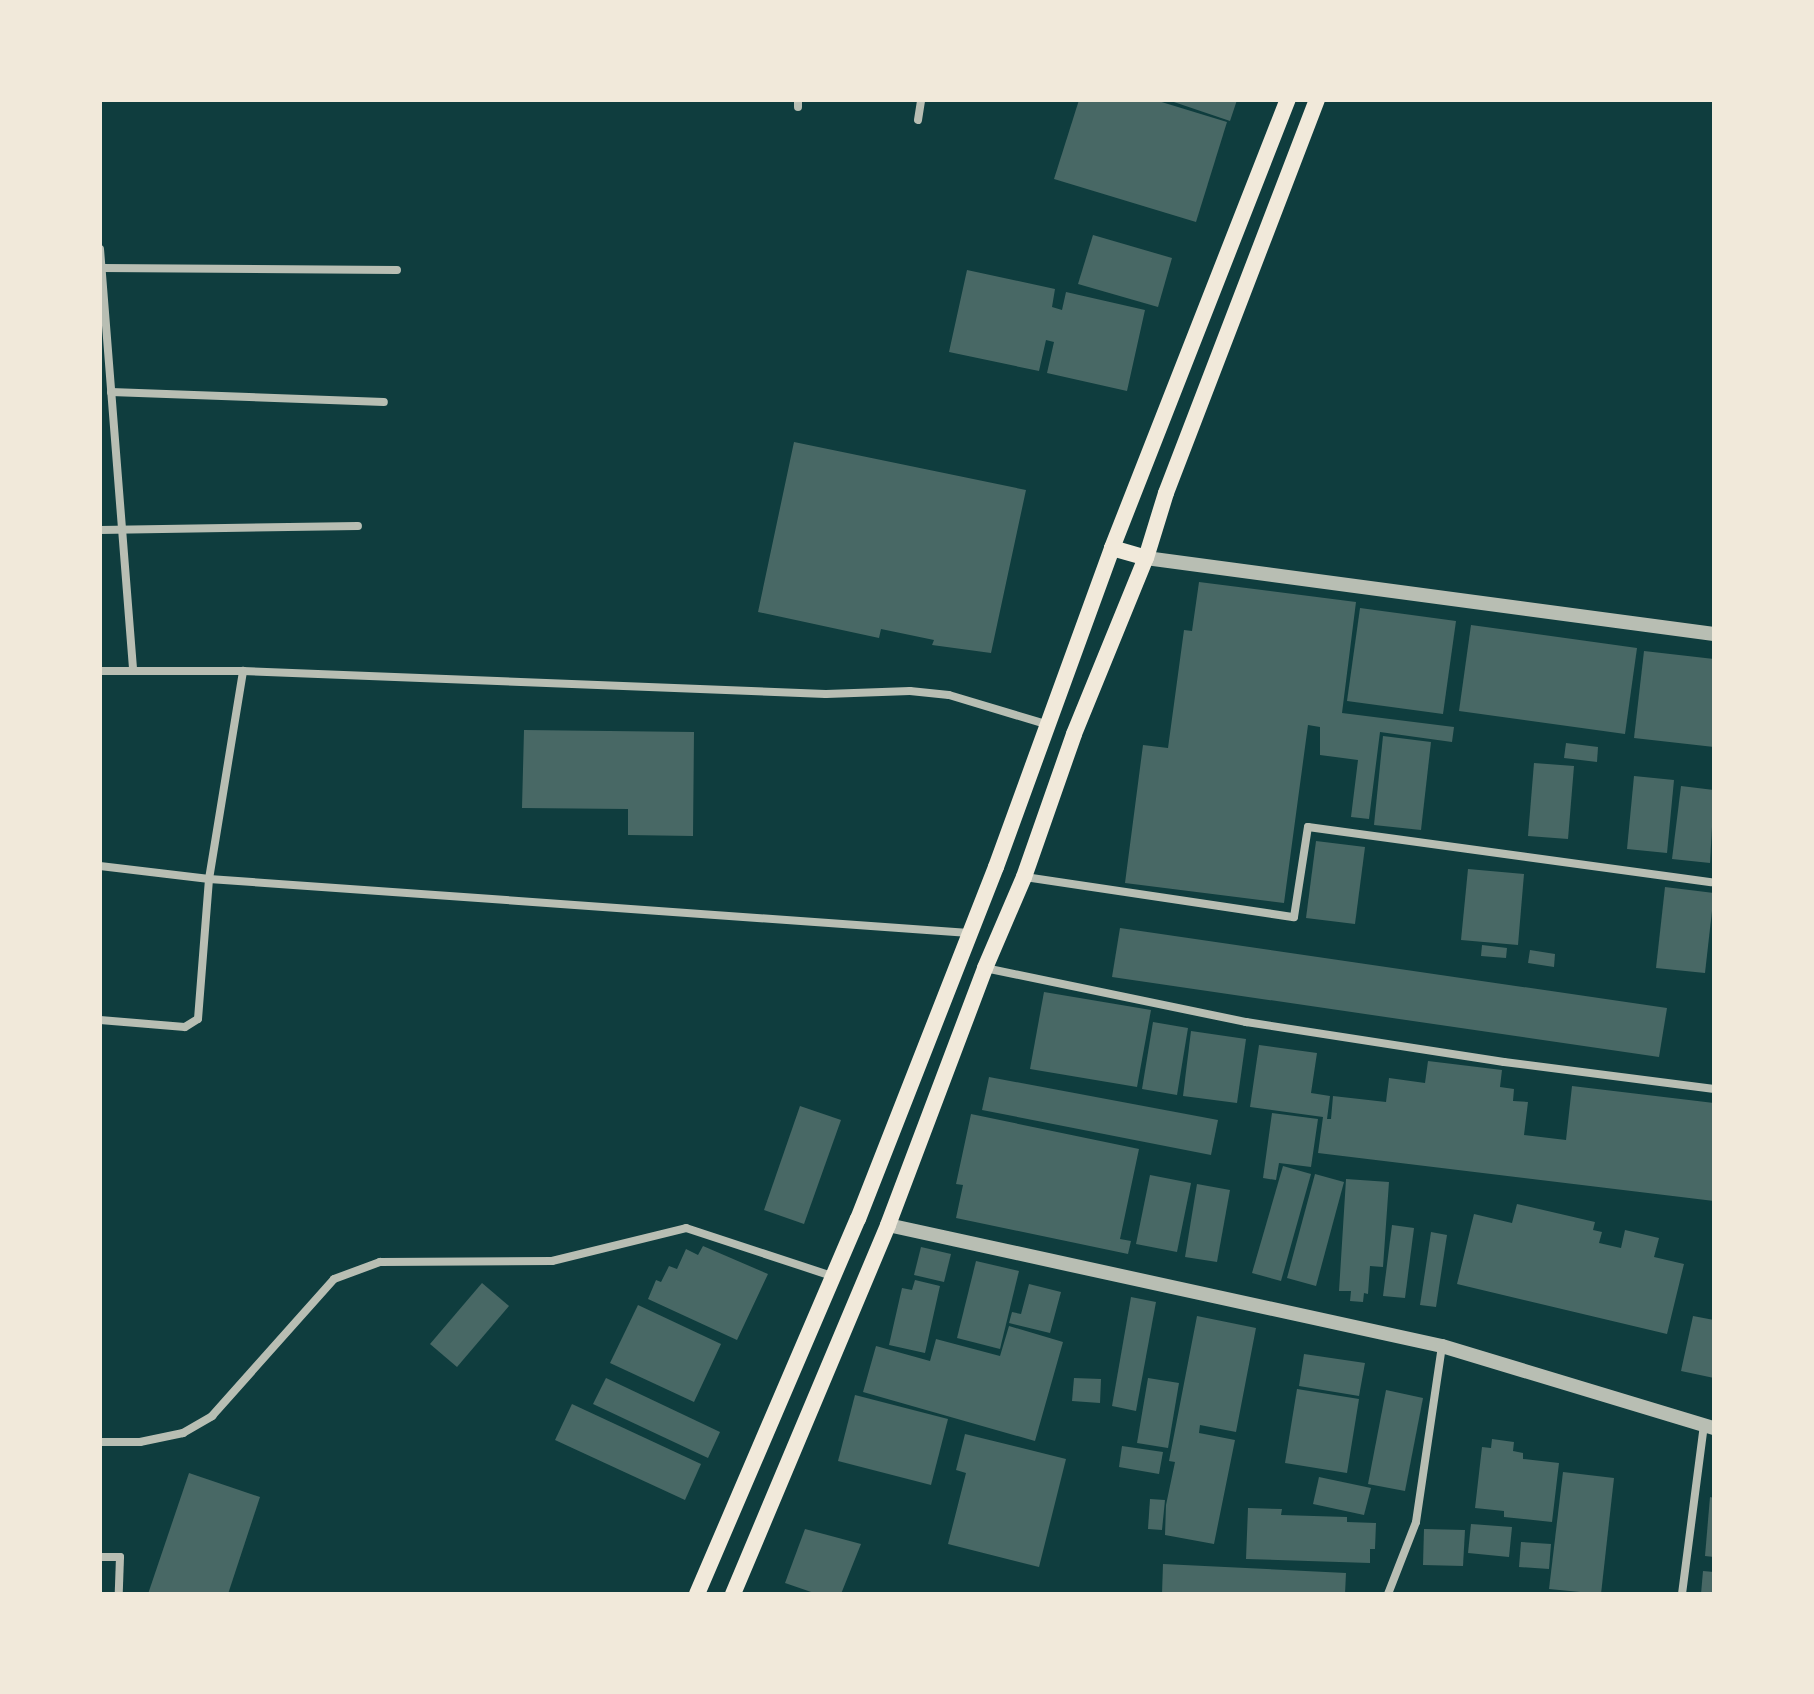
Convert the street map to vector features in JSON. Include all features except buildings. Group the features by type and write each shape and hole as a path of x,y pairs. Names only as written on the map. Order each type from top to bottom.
{"main road":[{"path":"697,1594 858,1219 1049,725 1112,548 1288,100"},
{"path":"733,1594 888,1225 985,968 1024,877 1074,734 1146,558 1166,493 1317,100"},
{"path":"1138,485 1166,493"},
{"path":"1112,548 1146,558"},
{"path":"858,1219 888,1225"}],"street":[{"path":"918,120 921,100"},
{"path":"100,249 102,309 133,669"},
{"path":"102,268 397,270"},
{"path":"111,392 384,402"},
{"path":"100,530 358,526"},
{"path":"1146,558 1714,634"},
{"path":"100,671 243,671 826,694 910,691 949,695 1049,725"},
{"path":"100,1020 185,1027 195,1024 209,879 243,671"},
{"path":"1024,877 1294,917 1308,827 1711,882"},
{"path":"100,866 209,879 970,933"},
{"path":"985,968 1246,1022 1504,1062 1714,1089"},
{"path":"888,1225 1442,1346 1709,1425 1682,1594"},
{"path":"100,1442 140,1442 183,1433 212,1416 334,1279 380,1262 552,1261 686,1228 832,1276"},
{"path":"1388,1594 1416,1522 1442,1346"},
{"path":"100,1557 120,1557 119,1594"}]}
